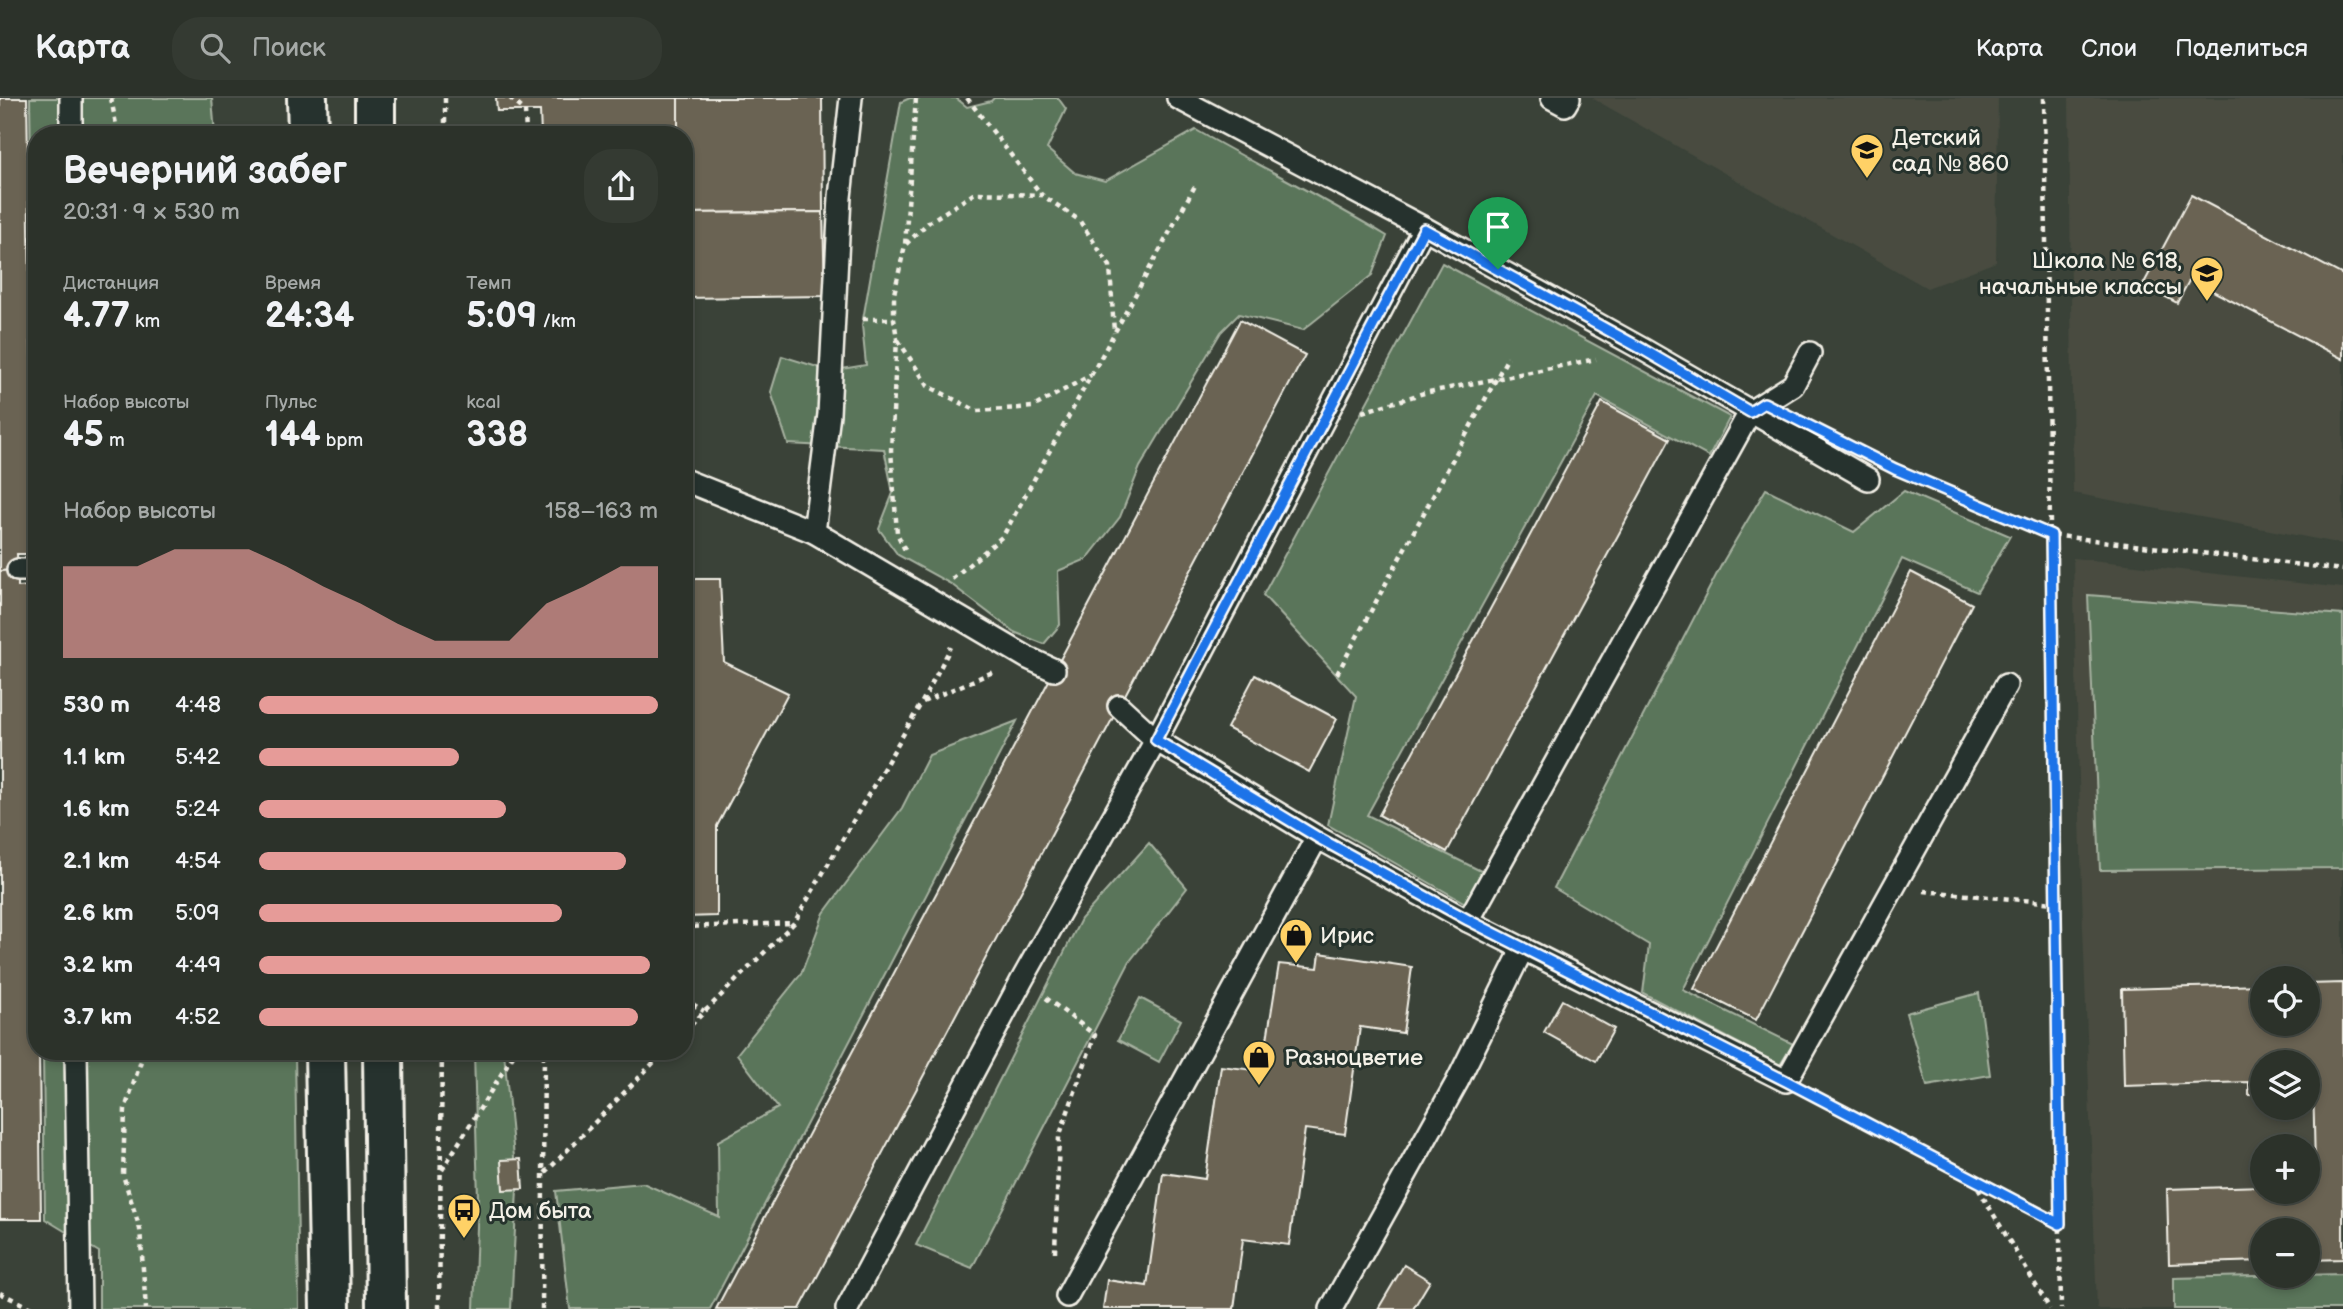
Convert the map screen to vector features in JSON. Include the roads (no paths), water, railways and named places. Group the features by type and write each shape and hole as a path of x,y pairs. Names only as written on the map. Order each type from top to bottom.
{"main road":[{"path":"307,98 308,126"},
{"path":"375,98 375,126"},
{"path":"325,1060 330,1309"},
{"path":"383,1060 386,1309"},
{"path":"327,1147 347,1176 371,1173 383,1147"}],"lane":[{"path":"71,98 71,126"},
{"path":"814,532 829,414 840,197 851,98"},
{"path":"1178,98 1644,350 1868,479"},
{"path":"1552,98 1565,105 1569,98"},
{"path":"847,1309 1023,980 1156,740 1424,229"},
{"path":"1468,920 1750,412 1793,385 1810,353"},
{"path":"693,484 814,532 927,600 1054,670"},
{"path":"1119,706 1156,740 1317,837 1468,920 1786,1081 2006,685"},
{"path":"1067,1296 1317,837"},
{"path":"1331,1309 1457,1082 1523,948"},
{"path":"76,1060 80,1309"}],"place":[{"name":"Детский сад № 860","path":"1867,180"},
{"name":"Школа № 618, начальные классы","path":"2207,303"},
{"name":"Ирис","path":"1296,965"},
{"name":"Разноцветие","path":"1259,1087"},
{"name":"Дом быта","path":"464,1240"}]}
